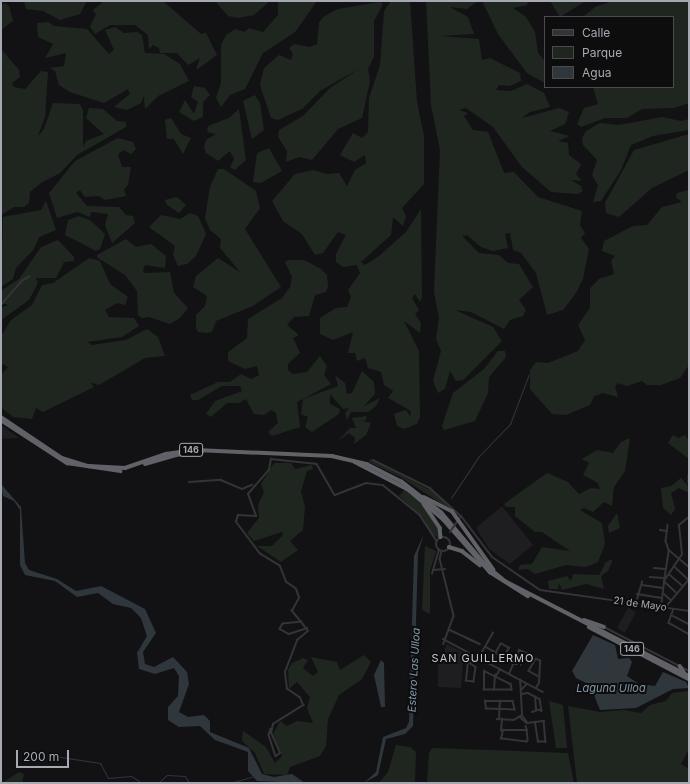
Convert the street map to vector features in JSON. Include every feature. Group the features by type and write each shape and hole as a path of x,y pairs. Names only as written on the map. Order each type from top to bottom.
{"highway":[{"name":"146","path":"1,417 62,458 84,465 125,468 166,454 196,450 332,456 372,466 420,497 446,517 489,568 508,583 689,677"},
{"name":"146","path":"1,420 58,458 82,468 123,470 196,452 334,458 378,471 420,497 444,519 490,572 510,587 689,677"},
{"path":"420,497 445,506 460,517 490,566 508,583"},
{"path":"420,497 435,519 441,538"},
{"path":"449,547 462,551 490,572"},
{"path":"576,617 604,627"},
{"path":"680,666 689,677"}],"street":[{"path":"1,306 23,280 30,276"},
{"path":"271,728 280,753 276,756 269,735 271,728 281,717 302,705 300,698 287,689 285,672 297,640 307,633 307,628 292,611 299,598 295,587 286,582 280,566 260,554 238,527 238,515 256,516 249,501 250,491 275,458 318,464 335,495 372,482 403,501 422,517 436,541 439,550 432,574"},
{"path":"373,460 430,488 460,517 446,538"},
{"path":"689,476 689,483"},
{"path":"188,482 218,480 250,491"},
{"path":"244,489 254,484"},
{"name":"21 de Mayo","path":"460,517 483,548 519,578 546,592 689,611"},
{"path":"664,581 680,560 679,526 689,517"},
{"path":"661,608 663,578 669,550 667,531 668,525"},
{"path":"660,530 667,531"},
{"path":"436,541 441,538 446,538"},
{"path":"439,550 442,551 449,547 446,538"},
{"path":"669,550 689,566"},
{"path":"442,551 454,614 450,630 444,640 444,644"},
{"path":"665,608 689,579 675,567"},
{"path":"654,568 665,569"},
{"path":"433,571 445,569"},
{"path":"669,574 683,586"},
{"path":"650,577 663,578"},
{"path":"664,581 677,593"},
{"path":"636,604 637,594 642,584 663,588"},
{"path":"663,592 671,600"},
{"path":"637,594 662,598"},
{"path":"674,609 673,616 669,623 689,634"},
{"path":"673,616 689,624"},
{"path":"302,622 283,624 280,629 290,634 307,628"},
{"path":"604,627 689,671"},
{"path":"450,630 477,645 480,644 472,638 465,638"},
{"path":"478,658 486,647 493,633"},
{"path":"444,640 543,692"},
{"path":"486,647 496,653 504,657 509,648 501,644 496,653"},
{"path":"509,674 513,664 519,650 526,653 521,666 513,664"},
{"path":"483,652 487,662"},
{"path":"471,664 475,656"},
{"path":"536,688 538,676 540,661 536,659 529,671 538,676"},
{"path":"466,664 471,664 476,667 475,681 468,683 466,664"},
{"path":"494,690 496,676 500,669"},
{"path":"484,671 511,684 513,689 494,690 484,689 484,671"},
{"path":"520,680 522,694 521,716 526,722 535,722 545,722 547,742 538,742 535,722"},
{"path":"521,690 528,684"},
{"path":"522,694 541,700 542,709 532,712"},
{"path":"535,697 536,711"},
{"path":"500,700 499,719 502,740 527,742 526,726"},
{"path":"485,701 513,701 515,708 500,710 486,709 485,701"},
{"path":"499,719 521,716"},
{"path":"501,731 527,730"}],"shaded area":[{"path":"1,425 19,438 1,439"},
{"path":"502,506 533,545 510,564 489,549 476,528"},
{"path":"628,608 636,612 625,633 617,628"},
{"path":"447,644 464,653 461,688 438,687 438,664"}],"green space":[{"path":"24,1 87,1 80,14 60,20 43,11 26,9"},
{"path":"104,1 163,1 201,34 206,33 217,55 196,70 200,58 188,65 177,53 160,53 159,48 153,45 149,49 148,35 135,25 110,25 95,34 90,27 96,14 93,10"},
{"path":"215,1 270,1 254,15 238,18 228,16"},
{"path":"278,1 317,1 295,32 263,53 245,89 230,95 221,107 216,98 221,83 221,45 226,35 235,29 245,32 249,28 263,32 278,15"},
{"path":"391,1 410,1 417,102 424,136 424,184 402,208 406,216 403,226 393,217 391,235 361,262 365,265 379,256 406,232 421,209 422,297 420,302 415,294 412,298 419,310 415,314 421,323 420,333 404,321 419,351 420,417 417,424 404,429 397,426 394,414 406,410 410,416 411,411 388,398 393,391 384,385 381,372 368,368 365,358 357,361 355,353 348,353 353,332 333,340 320,334 320,318 336,308 347,307 351,297 348,290 360,273 357,265 343,267 336,262 336,254 346,235 338,232 323,253 315,255 302,234 283,221 272,201 295,174 313,170 327,174 339,173 347,186 355,170 366,163 365,155 354,162 340,155 353,133 362,138 368,132 369,98 380,65 384,11"},
{"path":"426,1 478,1 467,9 450,7 468,17 474,34 440,36 479,39 482,60 490,58 520,73 521,81 510,86 499,85 496,90 511,91 527,84 544,93 550,107 530,112 522,118 559,108 569,112 565,124 550,131 570,136 558,141 568,143 569,155 581,164 576,174 582,181 571,180 581,186 583,191 578,194 551,192 522,167 493,127 466,108 459,110 468,113 464,116 473,130 488,132 504,173 514,172 538,197 582,211 580,225 585,233 581,238 589,249 583,279 576,293 563,310 547,315 536,273 521,253 513,250 510,233 505,234 508,248 493,251 481,247 467,235 462,236 479,253 499,255 508,263 519,264 533,287 519,300 526,310 523,316 510,320 504,329 471,312 455,310 493,327 502,341 463,380 456,381 450,371 445,389 438,393 433,381 441,351 436,339 439,318 434,292 440,150 431,105"},
{"path":"482,1 528,2 527,5 513,8 526,17 535,32 538,53 544,60 544,82 527,73 498,34"},
{"path":"550,1 596,1 584,2 559,16"},
{"path":"612,1 689,1 689,103 674,108 642,109 627,118 605,118 581,127 577,124 584,108 598,104 593,88 674,88 674,16 584,16 595,7"},
{"path":"380,2 383,4 374,21 374,57 368,69 370,81 362,118 338,129 312,160 299,157 286,162 287,151 278,137 279,130 303,116 330,88 360,68 320,91 302,109 278,120 271,118 260,85 264,68 279,55 291,60 293,54 289,48 294,44 310,47 317,44 319,23 323,17 338,9"},
{"path":"5,3 9,6 13,21 1,30 1,6"},
{"path":"48,22 54,26 87,29 109,54 114,50 105,30 115,27 124,33 137,32 142,35 145,53 164,54 180,64 189,81 158,96 145,109 144,96 141,103 127,110 114,107 130,94 128,89 104,103 70,92 59,85 55,71 50,68 64,66 66,53 45,58 53,44 38,37 37,23"},
{"path":"1,49 19,70 20,77 12,83 14,87 25,89 41,71 48,72 45,117 38,136 44,129 53,103 80,104 83,110 83,147 86,141 104,134 86,118 89,108 103,109 117,121 126,122 126,127 77,155 60,173 41,183 30,192 29,203 24,207 14,207 1,215"},
{"path":"194,86 205,88 210,95 203,102 203,117 194,121 179,112 185,100 194,114 198,102 191,97"},
{"path":"255,95 260,103 264,130 252,139 243,101"},
{"path":"239,109 246,160 235,170 230,167 234,159 230,151 218,161 206,153 204,147 206,140 216,134 207,132 208,126 229,118"},
{"path":"662,117 681,121 689,119 689,130 653,136 631,145 621,170 601,201 593,202 598,185 592,175 597,160 583,145 582,138 586,131 600,123 619,125"},
{"path":"171,118 181,134 191,138 183,154 174,139 167,139 165,120"},
{"path":"689,134 689,170 652,188 619,217 606,213 605,203 634,150"},
{"path":"118,138 133,142 136,149 131,154 123,150 118,155 122,167 131,167 128,185 124,189 126,196 105,200 99,196 85,197 80,190 76,193 87,206 119,207 126,215 133,216 135,223 112,243 105,225 108,214 91,212 90,217 77,212 57,218 49,193 75,161"},
{"path":"269,148 282,171 261,183 253,182 257,153"},
{"path":"218,169 224,169 256,191 260,208 245,229 281,287 253,306 216,321 212,332 207,333 198,332 196,328 196,315 205,306 207,296 193,287 196,276 218,258 240,272 220,248 221,239 210,230 205,218 210,187"},
{"path":"689,190 689,365 680,378 661,385 647,385 642,381 627,386 618,383 615,386 618,397 603,393 594,396 590,405 566,415 552,414 530,389 530,370 536,362 548,363 578,351 585,340 578,325 590,308 590,288 599,279 614,274 611,261 615,256 602,251 604,241 633,226 647,225 662,207 682,202 676,197 677,193"},
{"path":"177,197 186,205 179,213 166,204 165,200"},
{"path":"46,201 56,230 39,237 34,249 16,268 13,279 1,287 3,217 41,210"},
{"path":"190,213 198,216 206,234 196,256 187,264 178,266 173,255 175,246 149,227 161,215 180,219"},
{"path":"79,216 90,220 105,234 100,249 96,251 65,235 68,220"},
{"path":"126,239 136,247 151,244 166,256 165,268 145,265 143,270 144,273 170,272 174,293 188,308 180,318 170,324 149,317 142,318 138,315 137,291 125,275 98,258 97,255"},
{"path":"58,240 74,257 74,261 64,262 56,278 36,278 38,283 29,300 1,320 1,308 8,305 1,303 2,290 19,279 41,247"},
{"path":"89,258 100,261 110,284 128,297 125,305 117,303 105,310 109,317 134,318 139,326 122,337 87,342 92,345 126,340 147,329 158,337 165,356 145,358 99,385 90,382 94,387 43,412 36,408 32,419 13,417 1,407 1,375 8,367 3,364 1,367 1,336 11,320 32,305 42,285 53,283"},
{"path":"288,260 304,260 321,269 327,275 328,287 326,292 315,295 309,316 294,317 287,325 299,335 293,338 300,353 288,364 288,370 292,374 307,372 320,356 327,366 324,375 331,384 297,402 300,427 272,436 268,432 278,423 276,413 271,410 264,415 254,414 246,399 239,403 227,403 211,417 206,414 215,401 242,391 240,386 222,386 198,400 192,400 190,395 218,382 230,382 241,374 251,379 259,375 257,366 245,369 228,361 228,352 247,338 248,319 282,298 290,287 292,277 285,262"},
{"path":"498,351 505,351 506,357 489,377 488,393 475,421 444,430 442,426 453,393 484,369"},
{"path":"362,371 374,382 375,394 364,406 380,398 376,406 368,412 351,412 347,420 345,413 349,408 343,409 330,394 330,404 340,409 339,414 312,432 305,427 308,417 301,414 303,399 338,386 335,375 345,383 347,394 352,393"},
{"path":"367,416 365,421 358,420 371,423 366,435 354,444 355,438 349,433 338,441 350,428 356,428 352,418"},
{"path":"673,435 679,438 685,435 689,441 689,459 668,443"},
{"path":"630,438 625,471 614,487 612,506 604,502 593,512 584,508 580,510 602,523 605,544 598,562 586,567 566,565 535,574 528,569 518,570 520,565 532,564 542,547 570,551 542,532 535,532 515,516 515,507 506,507 504,504 547,473 568,482 579,494 591,488 600,489 598,483 583,475 589,463 582,459 597,450 613,453 621,442"},
{"path":"370,459 432,491 459,515 402,478 369,462"},
{"path":"274,463 291,463 295,469 312,465 313,469 307,471 301,491 305,507 303,530 290,541 298,550 281,562 257,546 272,546 283,535 282,532 254,541 247,533 259,518 258,505 264,492 261,484"},
{"path":"681,478 689,487 689,493 679,488 671,493 675,509 671,515 663,508 661,488 671,486"},
{"path":"405,489 423,504 440,531 438,537 431,535 423,517 399,496"},
{"path":"617,513 620,528 609,533 608,526"},
{"path":"425,546 436,551 430,571 430,614 422,610"},
{"path":"613,559 608,571 601,576 604,589 586,584 562,590 559,583 558,589 549,589 548,581 567,576 571,581 573,574 599,575 606,562"},
{"path":"364,655 371,662 362,679 339,695 328,719 326,746 320,756 290,767 287,775 264,774 255,753 242,741 243,731 266,747 275,763 282,756 273,734 280,721 287,726 297,721 313,723 307,708 310,697 297,682 289,689 288,670 292,663 303,658 308,660 303,668 313,676 318,672 311,657 337,662 340,670"},
{"path":"689,691 689,749 681,764 689,769 689,783 577,783 568,706 600,712 624,710 641,713 650,705 666,701 672,693"},
{"path":"549,701 563,705 567,748 556,748"},
{"path":"396,745 410,747 416,752 415,783 379,783 388,772"},
{"path":"432,748 568,753 574,783 427,783 429,753"},
{"path":"19,772 24,774 22,783 2,783"}],"water":[{"path":"1,484 21,507 25,563 29,570 57,579 76,591 101,586 145,609 156,633 143,652 145,664 154,667 173,657 187,672 189,684 179,712 188,717 204,715 210,721 210,732 249,748 262,774 274,777 292,774 305,783 257,781 248,771 248,752 215,740 200,726 179,727 168,720 168,707 178,696 179,676 174,668 155,674 139,669 137,653 147,636 141,618 131,608 113,604 98,593 77,597 55,581 25,575 20,565 20,510 14,501 3,496"},
{"name":"Estero Las Ulloa","path":"424,534 418,553 413,726 405,734 386,739 378,775 364,783 376,772 383,737 406,728 409,722 414,556"},
{"name":"Laguna Ulloa","path":"593,635 615,645 618,659 629,658 632,662 627,676 639,684 655,686 663,672 686,682 689,688 673,689 636,708 600,710 590,685 576,678 572,671"},
{"path":"381,660 384,663 385,707 381,707 374,675"}],"waterway":[{"path":"451,498 479,456 510,424 529,374"},
{"path":"54,756 100,763 108,778 131,776 142,783"},
{"path":"158,783 167,775 185,776 189,783"},
{"path":"230,783 254,776"}],"district":[{"name":"SAN GUILLERMO","path":"483,658"}]}
